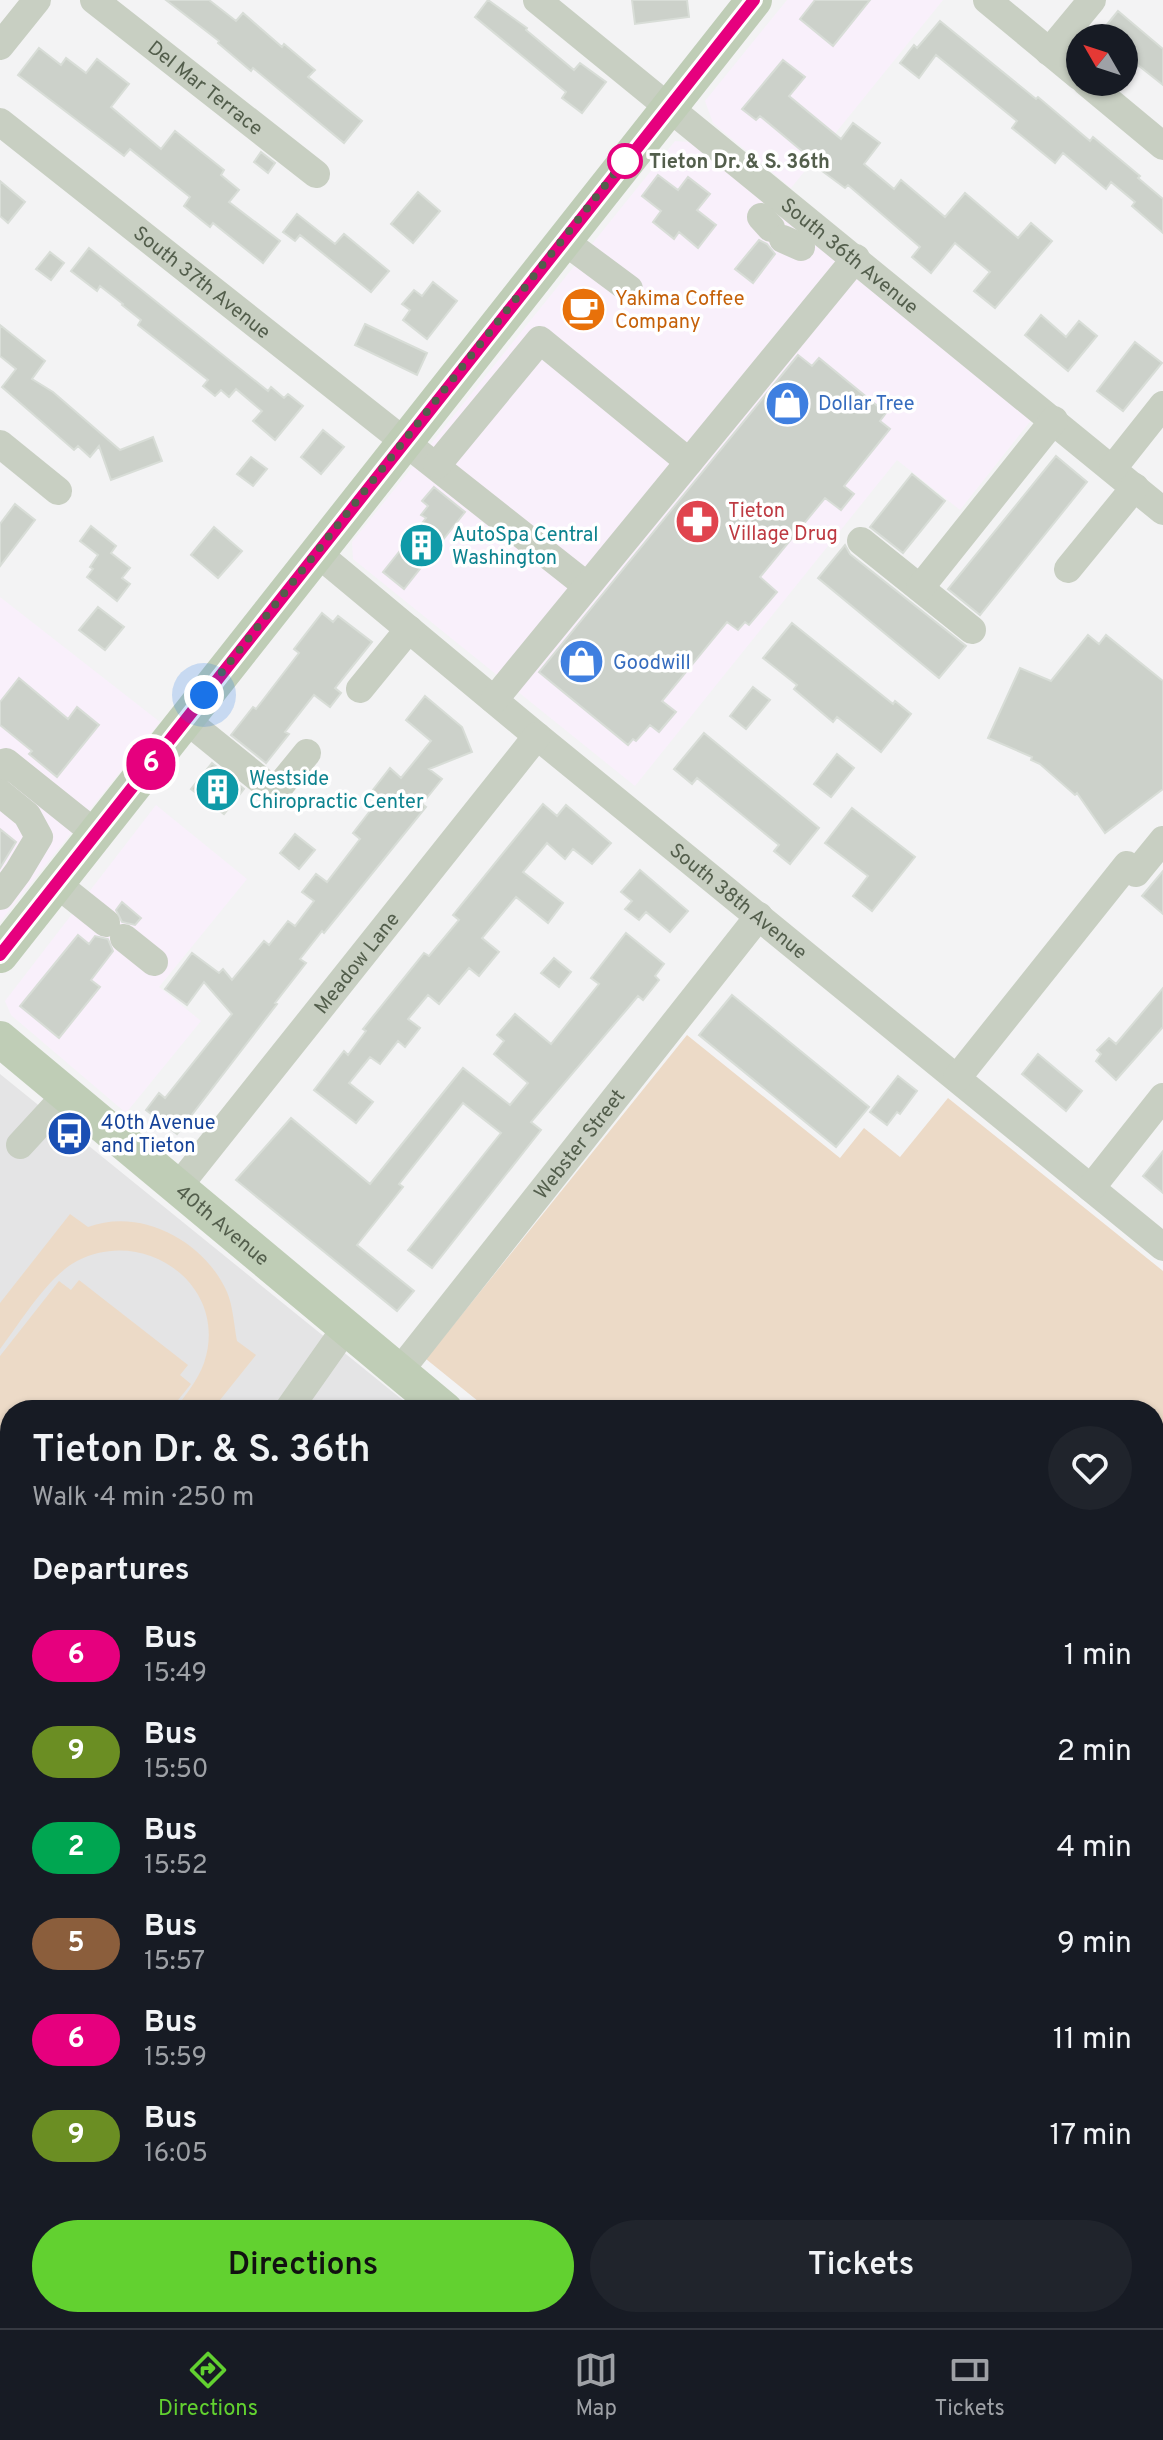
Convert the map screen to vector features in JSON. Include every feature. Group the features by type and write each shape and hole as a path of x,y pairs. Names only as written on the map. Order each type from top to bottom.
{"main road":[{"path":"0,955 754,0"},
{"name":"40th Avenue","path":"0,1039 432,1400"}],"street":[{"path":"0,46 37,0"},
{"name":"Del Mar Terrace","path":"94,0 316,174"},
{"name":"South 36th Avenue","path":"537,0 1163,511"},
{"path":"987,0 1066,66"},
{"path":"1049,52 1092,0"},
{"path":"1103,96 1163,146"},
{"name":"South 37th Avenue","path":"0,122 587,586"},
{"path":"563,240 629,289"},
{"path":"494,700 856,258"},
{"path":"437,465 540,340 689,462"},
{"path":"1113,468 1163,405"},
{"path":"920,588 1054,420"},
{"path":"0,444 58,491"},
{"path":"1068,569 1135,487"},
{"path":"861,541 972,630"},
{"name":"South 38th Avenue","path":"316,552 1163,1247"},
{"path":"360,689 409,629"},
{"path":"185,719 275,792 307,753"},
{"name":"Meadow Lane","path":"177,1188 537,736"},
{"path":"0,770 6,762 96,834"},
{"path":"0,793 27,815 39,837 0,896"},
{"path":"957,1078 1127,865 1136,873 1163,840"},
{"path":"57,884 154,962"},
{"name":"Webster Street","path":"398,1373 759,916"},
{"path":"20,1145 66,1095"},
{"path":"1091,1188 1163,1097"},
{"path":"295,1400 345,1329"}],"shaded area":[{"path":"787,0 943,0 791,188 713,123 705,101"},
{"path":"675,141 689,142 1032,419 960,510 897,460 635,786 353,559 352,542"},
{"path":"0,597 160,722 0,922"},
{"path":"156,805 247,879 159,987 201,1021 126,1113 11,1015 5,1001"},
{"path":"687,1035 840,1158 864,1128 900,1157 948,1098 1163,1271 1163,1400 477,1400 426,1359"},
{"path":"0,1074 403,1400 0,1400"},
{"path":"70,1214 88,1227 109,1222 150,1226 170,1233 204,1258 229,1297 237,1341 256,1355 220,1400 182,1400 204,1363 209,1335 205,1310 193,1287 176,1270 154,1257 129,1251 103,1252 66,1268 45,1289 0,1349 0,1303"},
{"path":"79,1280 188,1365 180,1375 191,1384 178,1400 0,1400 0,1356 59,1281 71,1290"}],"building":[{"path":"166,0 209,0 236,21 243,13 282,47 284,44 315,70 308,77 362,121 344,143"},
{"path":"488,0 527,28 574,70 580,63 606,82 582,113 562,98 566,92 475,17"},
{"path":"632,0 687,0 689,17 635,24"},
{"path":"815,0 870,0 833,46 800,19"},
{"path":"1118,11 1133,24 1107,24"},
{"path":"940,21 1090,141 1093,137 1140,176 1138,178 1163,199 1163,233 1132,206 1135,202 1111,182 1106,189 1063,153 1055,163 1012,128 1017,121 936,55 919,78 900,63"},
{"path":"1138,28 1163,49 1163,85 1138,65"},
{"path":"39,48 61,65 66,58 86,73 97,59 129,84 111,107 161,149 175,131 224,170 221,175 239,190 229,202 280,241 263,263 213,223 210,227 184,206 190,197 130,149 124,156 18,75"},
{"path":"783,60 805,77 789,96 841,139 853,123 880,143 864,164 894,189 901,180 945,217 965,193 1018,238 1031,223 1052,241 995,308 974,291 990,272 955,243 931,273 912,257 920,247 848,185 845,188 818,168 820,166 760,116 756,120 742,109"},
{"path":"261,152 275,163 268,173 254,162"},
{"path":"658,175 678,190 688,177 710,194 697,210 716,225 698,248 679,232 674,239 653,222 661,211 642,196"},
{"path":"0,181 25,202 8,223 0,216"},
{"path":"418,192 440,211 413,243 391,224"},
{"path":"297,214 335,244 344,234 389,271 371,292 300,235 295,241 283,232"},
{"path":"759,240 775,254 753,283 735,269"},
{"path":"89,248 268,391 271,387 284,398 288,394 303,406 275,440 253,421 262,411 236,389 229,397 221,390 215,396 203,386 208,380 138,325 141,320 123,304 100,286 97,291 71,271"},
{"path":"50,252 64,263 51,280 36,269"},
{"path":"433,282 457,301 427,339 403,320 410,310 402,304 414,290 422,296"},
{"path":"1041,315 1066,337 1079,321 1097,336 1068,371 1025,335"},
{"path":"365,324 427,353 417,375 355,345"},
{"path":"0,325 45,361 32,379 53,392 120,450 153,437 162,461 111,480 99,446 90,457 78,446 74,450 2,387 16,369 0,356"},
{"path":"1135,342 1162,363 1123,411 1097,391"},
{"path":"798,355 812,366 819,358 886,413 880,421 890,429 844,486 854,494 841,510 825,498 760,577 777,592 749,625 745,622 738,630 727,622 662,701 676,712 659,732 650,725 636,741 633,739 628,745 539,672"},
{"path":"323,430 344,447 321,474 301,457"},
{"path":"1056,456 1087,482 980,615 948,589"},
{"path":"251,457 267,469 253,486 237,474"},
{"path":"912,474 945,501 903,553 870,527"},
{"name":"AutoSpa Central Washington","path":"434,487 465,512 404,589 383,572 426,518 421,515 428,506 422,501"},
{"path":"15,504 35,520 0,566 0,524"},
{"path":"91,526 116,546 111,553 130,568 122,578 130,584 117,601 87,577 98,555 80,541"},
{"path":"214,527 242,551 218,578 191,555"},
{"path":"845,545 850,554 966,646 939,678 818,578"},
{"path":"98,607 124,627 105,650 79,630"},
{"path":"322,613 333,622 338,616 372,642 335,688 341,693 330,707 314,695 266,763 231,735 253,707 256,709 299,653 294,649"},
{"path":"792,623 893,704 895,701 911,714 881,752 837,717 833,722 794,689 797,685 763,658"},
{"path":"1088,635 1099,644 1106,635 1163,681 1163,789 1105,833 1077,793 1075,795 1040,764 1031,760 1032,757 988,738 1020,668 1051,681"},
{"path":"19,678 68,719 77,707 99,725 57,777 0,725 0,702"},
{"path":"753,687 770,700 746,729 730,716"},
{"path":"425,696 462,727 472,752 429,769 442,779 422,804 426,807 300,959 306,963 177,1134 146,1110 159,1093 165,1098 232,1014 204,982 187,1005 165,989 192,953 219,973 223,969 232,980 264,941 269,945 288,921 295,926 314,901 302,892 316,874 327,882 360,839 353,833 380,798 372,791 390,768 401,778 431,741 406,720"},
{"path":"704,733 819,828 790,864 774,851 779,845 697,778 692,784 674,769"},
{"path":"837,754 854,768 831,797 814,784"},
{"name":"Westside Chiropractic Center","path":"212,763 244,789 224,814 191,789"},
{"path":"543,804 557,816 566,805 611,843 592,864 573,849 565,859 547,843 523,872 563,903 548,923 516,897 482,938 499,952 479,976 469,968 439,1004 428,995 408,1019 420,1028 405,1047 398,1041 380,1064 370,1057 349,1083 373,1102 356,1123 314,1090 344,1051 348,1055 366,1031 363,1029 424,953 429,956 459,920 453,915"},
{"path":"852,808 915,857 872,911 853,896 868,876 825,843"},
{"path":"0,829 16,842 0,868"},
{"path":"295,834 315,850 299,869 280,853"},
{"path":"640,870 688,911 670,932 646,912 639,920 625,909 632,901 621,892"},
{"path":"1163,871 1163,914 1142,896"},
{"path":"122,902 141,918 135,925 122,922 116,910"},
{"path":"626,933 664,964 655,976 659,980 643,1000 638,996 531,1122 541,1130 432,1268 408,1250 501,1133 463,1103 399,1184 403,1187 357,1245 414,1291 397,1311 236,1180 291,1118 370,1184 463,1068 510,1105 528,1083 494,1054 504,1041 497,1035 515,1014 551,1044 599,984 591,978"},
{"path":"78,935 89,944 95,936 108,939 113,951 91,980 100,987 59,1038 20,1006"},
{"path":"554,958 571,972 559,987 541,973"},
{"path":"1163,988 1163,1027 1116,1080 1096,1061 1101,1054 1097,1050 1109,1038 1116,1044"},
{"path":"732,995 869,1107 836,1147 699,1035"},
{"path":"1038,1054 1082,1091 1066,1111 1022,1074"},
{"path":"898,1076 917,1091 900,1114 897,1112 887,1125 870,1112"},
{"path":"1163,1151 1163,1193 1143,1176"}],"bus line":[{"name":"6","path":"0,955 754,0"}],"place":[{"name":"Tieton Dr. & S. 36th","path":"625,161"},
{"name":"Yakima Coffee Company","path":"584,309"},
{"name":"Dollar Tree","path":"787,403"},
{"name":"Tieton Village Drug","path":"697,522"},
{"name":"AutoSpa Central Washington","path":"421,545"},
{"name":"Goodwill","path":"582,662"},
{"name":"Westside Chiropractic Center","path":"218,789"},
{"name":"40th Avenue and Tieton","path":"70,1134"}],"route":[{"path":"204,695 633,150 625,161"}]}
